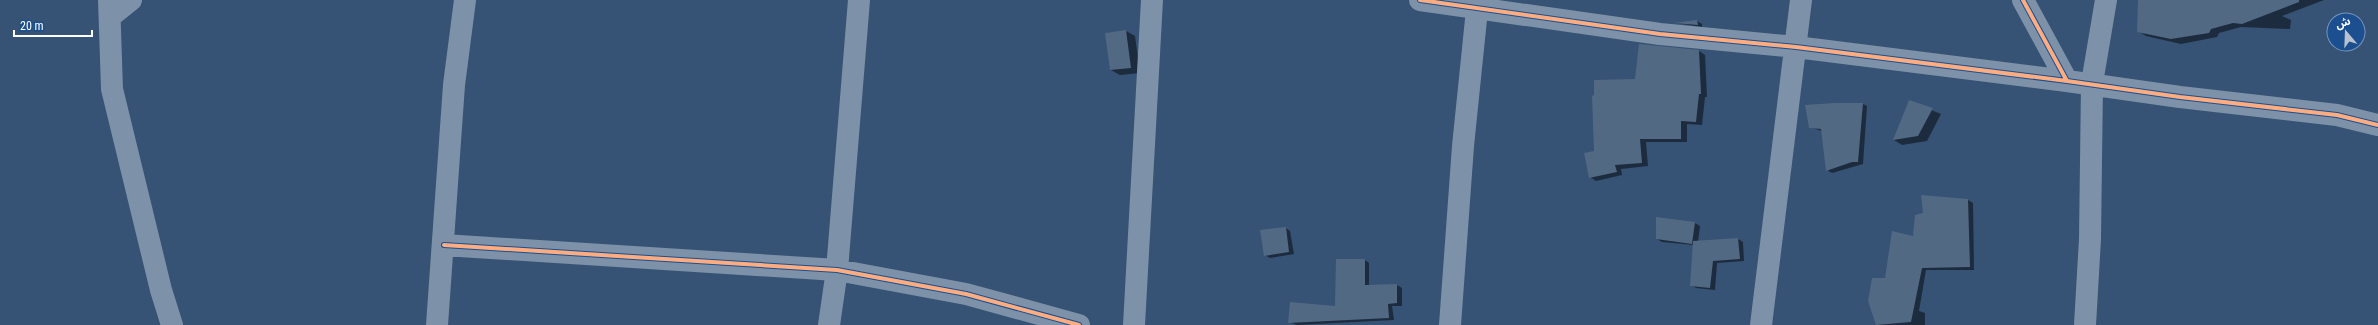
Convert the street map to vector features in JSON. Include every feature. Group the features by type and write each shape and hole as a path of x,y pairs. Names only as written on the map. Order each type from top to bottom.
{"street":[{"path":"131,0 110,8 112,89 172,325"},
{"path":"437,325 444,244 454,85 465,0"},
{"path":"829,325 838,270 859,0"},
{"path":"1134,325 1152,0"},
{"path":"1420,0 1478,4 1660,34 1796,47 2092,83 2180,97 2337,115 2378,125"},
{"path":"1761,325 1801,0"},
{"path":"2023,0 2067,80"},
{"path":"2085,325 2090,239 2092,83 2106,0"},
{"path":"1450,325 1463,146 1478,4"},
{"path":"444,244 838,270 966,294 1079,325"}],"building":[{"path":"2138,0 2299,0 2299,2 2242,24 2233,23 2211,29 2209,33 2171,39 2137,32"},
{"path":"1697,20 1698,25 1673,23"},
{"path":"1126,30 1131,68 1110,70 1105,33"},
{"path":"1639,44 1699,50 1701,94 1699,94 1696,122 1681,121 1681,139 1640,139 1642,163 1615,165 1617,172 1589,178 1584,153 1594,151 1592,96 1594,95 1594,80 1635,79"},
{"path":"1909,100 1933,108 1918,136 1893,140"},
{"path":"1863,103 1858,162 1852,162 1826,171 1821,129 1809,128 1805,105"},
{"path":"1921,195 1968,199 1970,267 1922,268 1911,322 1876,325 1868,301 1872,278 1885,278 1892,231 1913,236 1915,215 1923,213"},
{"path":"1656,217 1695,222 1692,244 1656,239"},
{"path":"1286,227 1289,252 1264,256 1260,230"},
{"path":"1738,238 1740,259 1713,261 1710,288 1690,286 1693,241"},
{"path":"1336,259 1365,259 1365,285 1397,284 1397,303 1388,304 1389,318 1288,323 1290,302 1335,306"}],"cycle path":[{"path":"1420,0 1660,34 1796,47 2067,81"},
{"path":"2023,0 2067,81 2180,97 2337,115 2378,125"},
{"path":"444,245 837,270 966,294 1079,325"}]}
